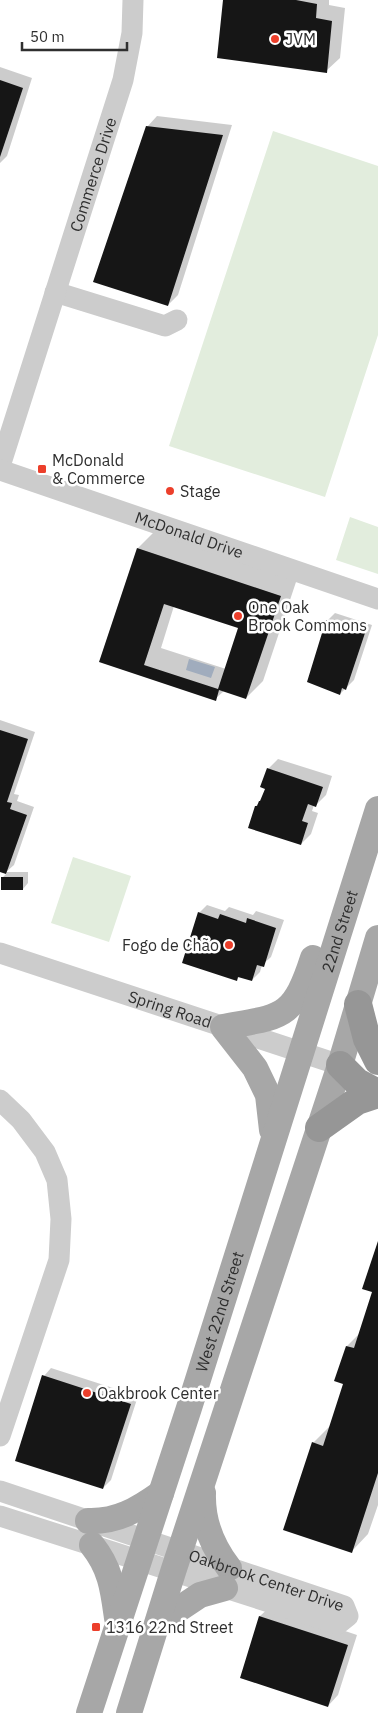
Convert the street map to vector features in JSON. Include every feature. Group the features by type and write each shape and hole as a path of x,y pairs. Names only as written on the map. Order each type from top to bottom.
{"highway":[{"path":"358,1004 367,1039 378,1061"},
{"path":"340,1065 378,1071"},
{"path":"340,1065 357,1082 378,1094"},
{"path":"319,1128 356,1101 378,1094"}],"main road":[{"name":"22nd Street","path":"300,1052 378,809"},
{"path":"273,1138 268,1095 255,1068 223,1027 275,1017 284,1013 297,997 306,978 323,924 340,891 357,874"},
{"path":"130,1713 177,1562 340,1065 378,938"},
{"name":"West 22nd Street","path":"90,1713 300,1052"},
{"path":"158,1622 227,1578 212,1543 202,1509 203,1483"},
{"path":"118,1623 109,1574 90,1533 105,1521 138,1509 161,1493"}],"street":[{"name":"Commerce Drive","path":"0,468 125,74 132,33 133,0"},
{"path":"56,292 165,326 177,320"},
{"name":"McDonald Drive","path":"0,468 378,599"},
{"name":"Spring Road","path":"0,953 340,1065"},
{"path":"0,1100 22,1120 45,1152 57,1180 62,1219 59,1260 0,1436"},
{"name":"Oakbrook Center Drive","path":"0,1491 90,1533 227,1578"},
{"name":"Oakbrook Center Drive","path":"0,1516 90,1533"}],"green space":[{"path":"273,131 378,166 378,335 325,497 169,446"},
{"path":"350,517 378,527 378,574 336,560"},
{"path":"73,857 131,876 109,942 51,923"}],"water":[{"path":"189,659 215,667 211,678 186,670"}],"building":[{"name":"JVM","path":"223,0 296,0 317,4 316,18 332,21 327,73 217,58"},
{"path":"0,80 23,88 0,157"},
{"path":"146,126 223,135 168,306 93,282"},
{"name":"One Oak Brook Commons","path":"137,548 281,596 246,699 219,690 216,701 99,662","holes":["164,604 238,628 218,689 144,665"]},
{"path":"326,620 365,633 346,690 342,688 340,695 307,682"},
{"path":"0,730 28,739 7,802 12,803 10,809 27,815 6,874 0,872"},
{"path":"267,768 323,787 316,807 308,804 302,821 308,823 301,845 248,828 255,806 260,801 265,789 260,787"},
{"path":"1,877 23,877 23,890 1,890"},
{"name":"Fogo de Chão","path":"198,912 218,919 220,914 246,923 247,918 276,928 264,967 257,965 252,981 238,977 237,981 182,963"},
{"path":"378,1241 378,1473 352,1553 283,1530 312,1442 323,1446 343,1384 334,1381 346,1346 354,1348 372,1292 362,1289"},
{"path":"42,1375 131,1404 103,1489 15,1461"},
{"path":"259,1616 348,1645 328,1707 240,1678"}],"place":[{"name":"JVM","path":"275,39"},
{"name":"McDonald & Commerce","path":"42,469"},
{"name":"Stage","path":"170,491"},
{"name":"One Oak Brook Commons","path":"238,616"},
{"name":"Fogo de Chão","path":"229,945"},
{"name":"Oakbrook Center","path":"87,1393"},
{"name":"1316 22nd Street","path":"96,1627"}]}
